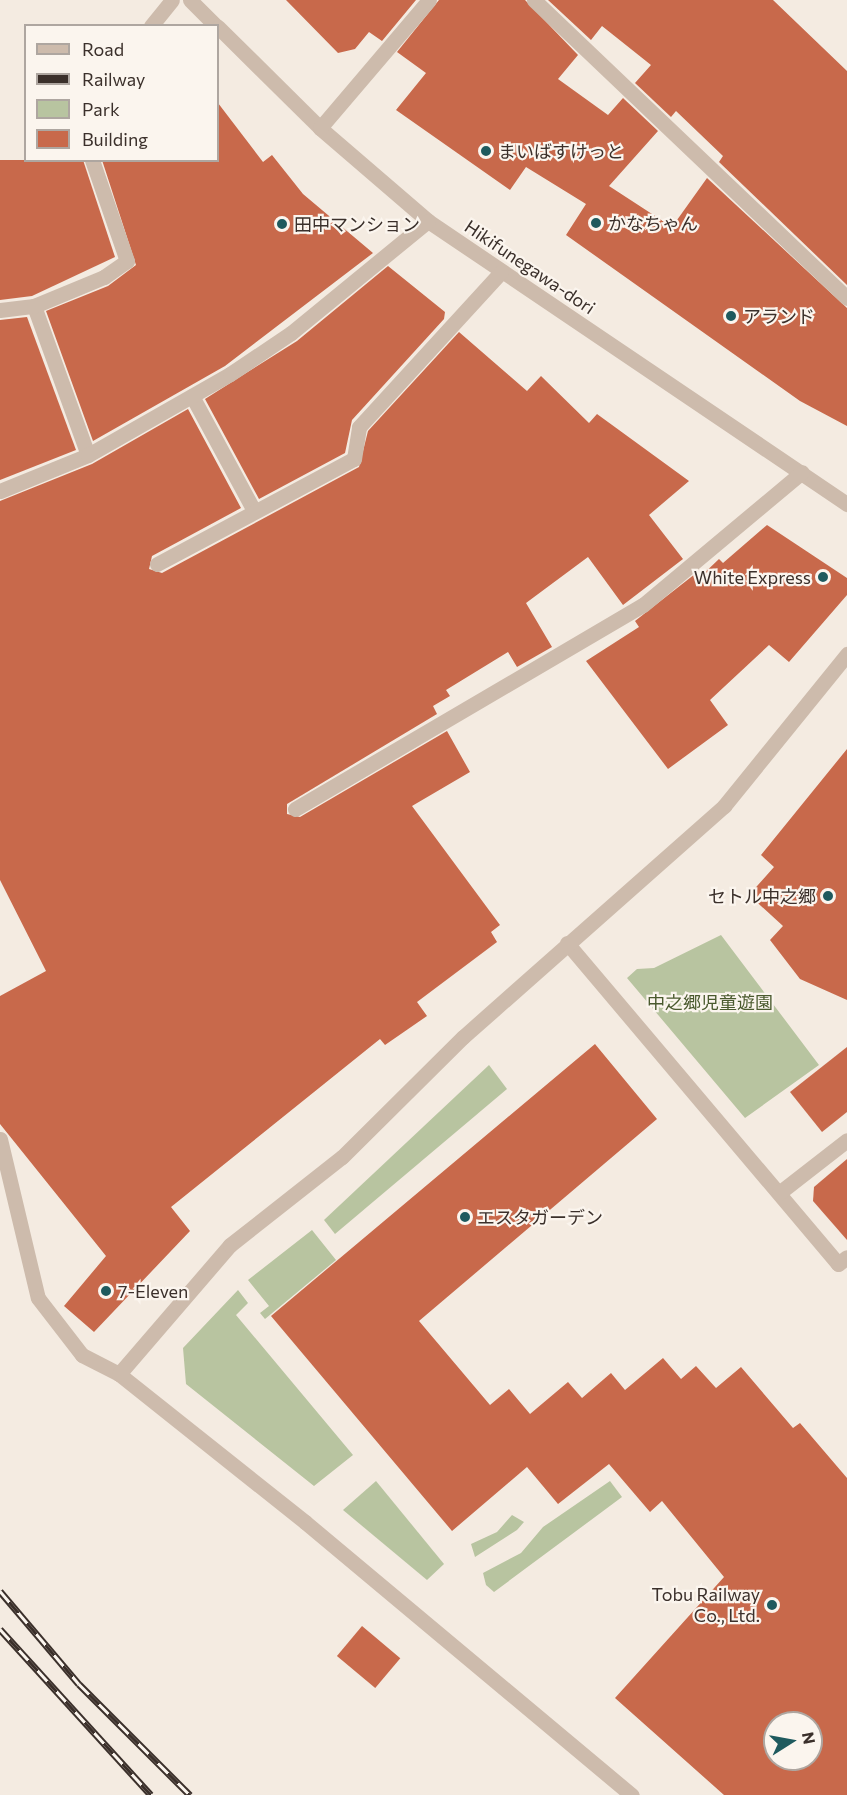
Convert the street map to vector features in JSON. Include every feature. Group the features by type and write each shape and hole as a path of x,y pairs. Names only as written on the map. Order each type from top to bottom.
{"street":[{"path":"153,24 172,0"},
{"path":"320,128 429,0"},
{"path":"534,0 847,298"},
{"name":"Hikifunegawa-dori","path":"194,1 215,24"},
{"name":"Hikifunegawa-dori","path":"219,28 320,128 428,221 847,504"},
{"path":"0,310 34,306 104,277 127,261 93,162"},
{"path":"0,491 88,455 192,396 291,333 428,221"},
{"path":"157,564 253,509 354,459 359,427 501,272"},
{"path":"34,306 88,455"},
{"path":"192,396 253,509"},
{"path":"295,809 642,605 802,472"},
{"path":"119,1374 230,1245 342,1158 567,943 724,806 847,654"},
{"path":"567,943 838,1264 847,1257"},
{"path":"0,1139 38,1298 82,1355 119,1374 479,1663 632,1795"},
{"path":"779,1193 847,1140"}],"green space":[{"name":"中之郷児童遊園","path":"721,935 819,1065 745,1118 627,978 637,969 654,968"},
{"path":"489,1065 507,1089 335,1234 324,1220"},
{"path":"312,1230 336,1260 265,1319 260,1313 269,1306 248,1280"},
{"path":"238,1290 248,1303 236,1315 353,1455 314,1486 186,1384 183,1348"},
{"path":"376,1481 444,1564 427,1580 343,1510"},
{"path":"610,1481 622,1497 494,1592 486,1585 483,1573 521,1553 543,1527"},
{"path":"512,1515 524,1522 517,1530 475,1557 471,1544 497,1532"}],"building":[{"path":"286,0 416,0 382,41 369,32 355,49 338,53"},
{"path":"439,0 525,0 578,55 558,79 608,115 623,98 658,131 609,186 672,227 707,178 847,308 847,426 800,401 566,235 586,204 526,167 510,190 396,110 426,73 397,52"},
{"path":"548,0 773,0 847,71 847,285 719,162 723,156 676,111 671,117 635,83 651,65 602,26 591,40"},
{"path":"219,104 263,162 272,155 303,194 373,253 225,366 93,441 46,311 108,286 136,265 103,162 219,162"},
{"path":"0,160 84,162 115,257 32,296 0,300"},
{"path":"388,266 445,312 444,319 352,420 345,453 259,499 205,399 297,341"},
{"path":"27,317 76,450 0,480 0,320"},
{"path":"459,332 527,391 541,376 589,423 597,414 689,481 649,515 683,559 623,605 588,557 526,603 552,647 517,667 508,652 446,690 450,696 433,706 437,714 287,804 287,814 300,817 447,731 470,772 412,806 500,925 491,932 497,942 417,1002 427,1016 385,1045 380,1039 171,1207 190,1231 94,1332 64,1306 106,1256 0,1124 0,996 46,971 0,880 0,501 92,464 188,409 241,508 152,556 149,569 162,573 359,467 368,431"},
{"path":"767,525 847,578 847,595 789,662 769,645 710,700 728,725 668,769 586,661 639,627 635,621 695,574 698,579 719,559 723,563"},
{"path":"847,749 847,1000 800,979 770,940 783,926 749,895 774,867 761,855"},
{"path":"595,1044 657,1119 419,1321 490,1405 509,1389 530,1414 568,1382 582,1398 611,1373 625,1390 663,1358 681,1379 696,1366 716,1388 741,1367 793,1428 800,1423 847,1478 847,1795 724,1795 615,1698 724,1577 662,1501 650,1512 609,1464 558,1504 527,1467 452,1531 271,1316"},
{"path":"847,1047 847,1112 822,1132 790,1092"},
{"path":"847,1159 847,1240 813,1201 814,1187"},
{"path":"362,1626 400,1658 375,1688 337,1656"}],"railway":[{"path":"0,1591 79,1684 190,1795"},
{"path":"0,1629 151,1795"}],"place":[{"name":"まいばすけっと","path":"486,151"},
{"name":"かなちゃん","path":"596,223"},
{"name":"田中マンション","path":"282,224"},
{"name":"アランド","path":"731,316"},
{"name":"White Express","path":"823,577"},
{"name":"セトル中之郷","path":"828,896"},
{"name":"エスタガーデン","path":"465,1217"},
{"name":"7-Eleven","path":"106,1291"},
{"name":"Tobu Railway Co., Ltd.","path":"772,1605"}]}
